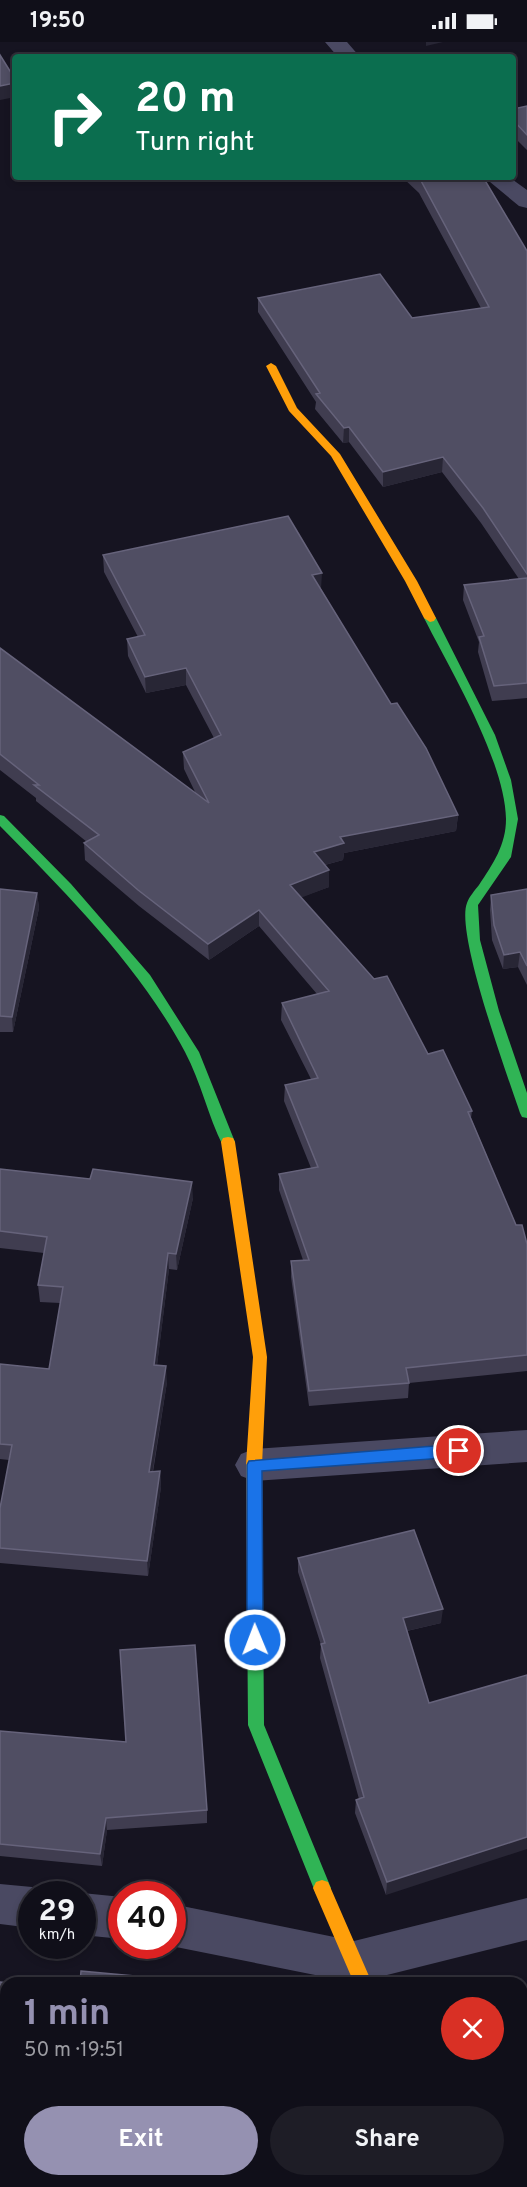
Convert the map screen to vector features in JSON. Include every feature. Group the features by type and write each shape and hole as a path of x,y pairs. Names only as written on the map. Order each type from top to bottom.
{"street":[{"path":"335,42 347,54"},
{"path":"499,180 527,201"},
{"path":"271,366 293,409 335,454 411,581 489,735 505,780 512,819 505,857 472,905 474,940 492,1011 527,1113"},
{"path":"0,819 67,887 145,978 192,1052 231,1146 248,1255 260,1357 254,1465 256,1725 300,1838 359,1972"},
{"path":"254,1465 527,1446"},
{"path":"0,1904 18,1906"},
{"path":"186,1929 359,1972 527,1919"}],"building":[{"path":"0,55 12,74 12,84 0,86"},
{"path":"527,106 527,135 516,123 516,108"},
{"path":"421,180 485,180 527,251 527,574 483,508 443,457 383,472 349,427 344,428 316,394 320,393 258,298 380,274 412,318 489,307"},
{"path":"288,516 322,573 312,575 391,704 397,703 426,748 458,815 340,837 344,843 314,852 329,870 290,885 374,979 387,976 428,1054 443,1050 472,1111 468,1112 516,1225 522,1225 527,1244 527,1355 406,1368 409,1383 309,1391 291,1261 309,1260 279,1174 318,1167 285,1085 318,1078 282,1003 329,991 259,910 208,944 138,890 84,843 99,835 34,785 39,785 0,754 0,648 209,803 183,752 221,735 186,668 145,677 127,639 145,635 103,555"},
{"path":"527,578 527,683 494,686 479,637 484,636 464,585"},
{"path":"0,889 37,893 12,1017 0,1016"},
{"path":"527,889 527,966 520,952 504,955 494,925 491,895"},
{"path":"0,1169 90,1179 93,1169 192,1182 176,1254 168,1253 154,1365 166,1366 149,1472 160,1471 147,1561 0,1548 0,1508 12,1445 0,1444 0,1364 49,1369 63,1287 38,1285 47,1237 0,1231"},
{"path":"414,1530 443,1609 403,1618 429,1703 527,1675 527,1837 387,1882 356,1800 364,1797 321,1644 325,1643 298,1558"},
{"path":"195,1645 207,1810 106,1818 100,1854 0,1844 0,1731 126,1742 120,1650"},
{"path":"81,1971 146,1977 80,1977"}],"traffic: fast":[{"path":"430,618 489,735 505,780 512,819 505,857 472,905 474,940 492,1011 527,1113"},
{"path":"0,819 67,887 145,978 192,1052 228,1142"},
{"path":"255,1596 256,1725 322,1888"}],"traffic: slow":[{"path":"271,366 293,409 335,454 411,581 430,618"},
{"path":"228,1142 260,1357 254,1465 255,1596"},
{"path":"322,1888 360,1977"}],"route":[{"path":"255,1640 254,1465 459,1451"}]}
